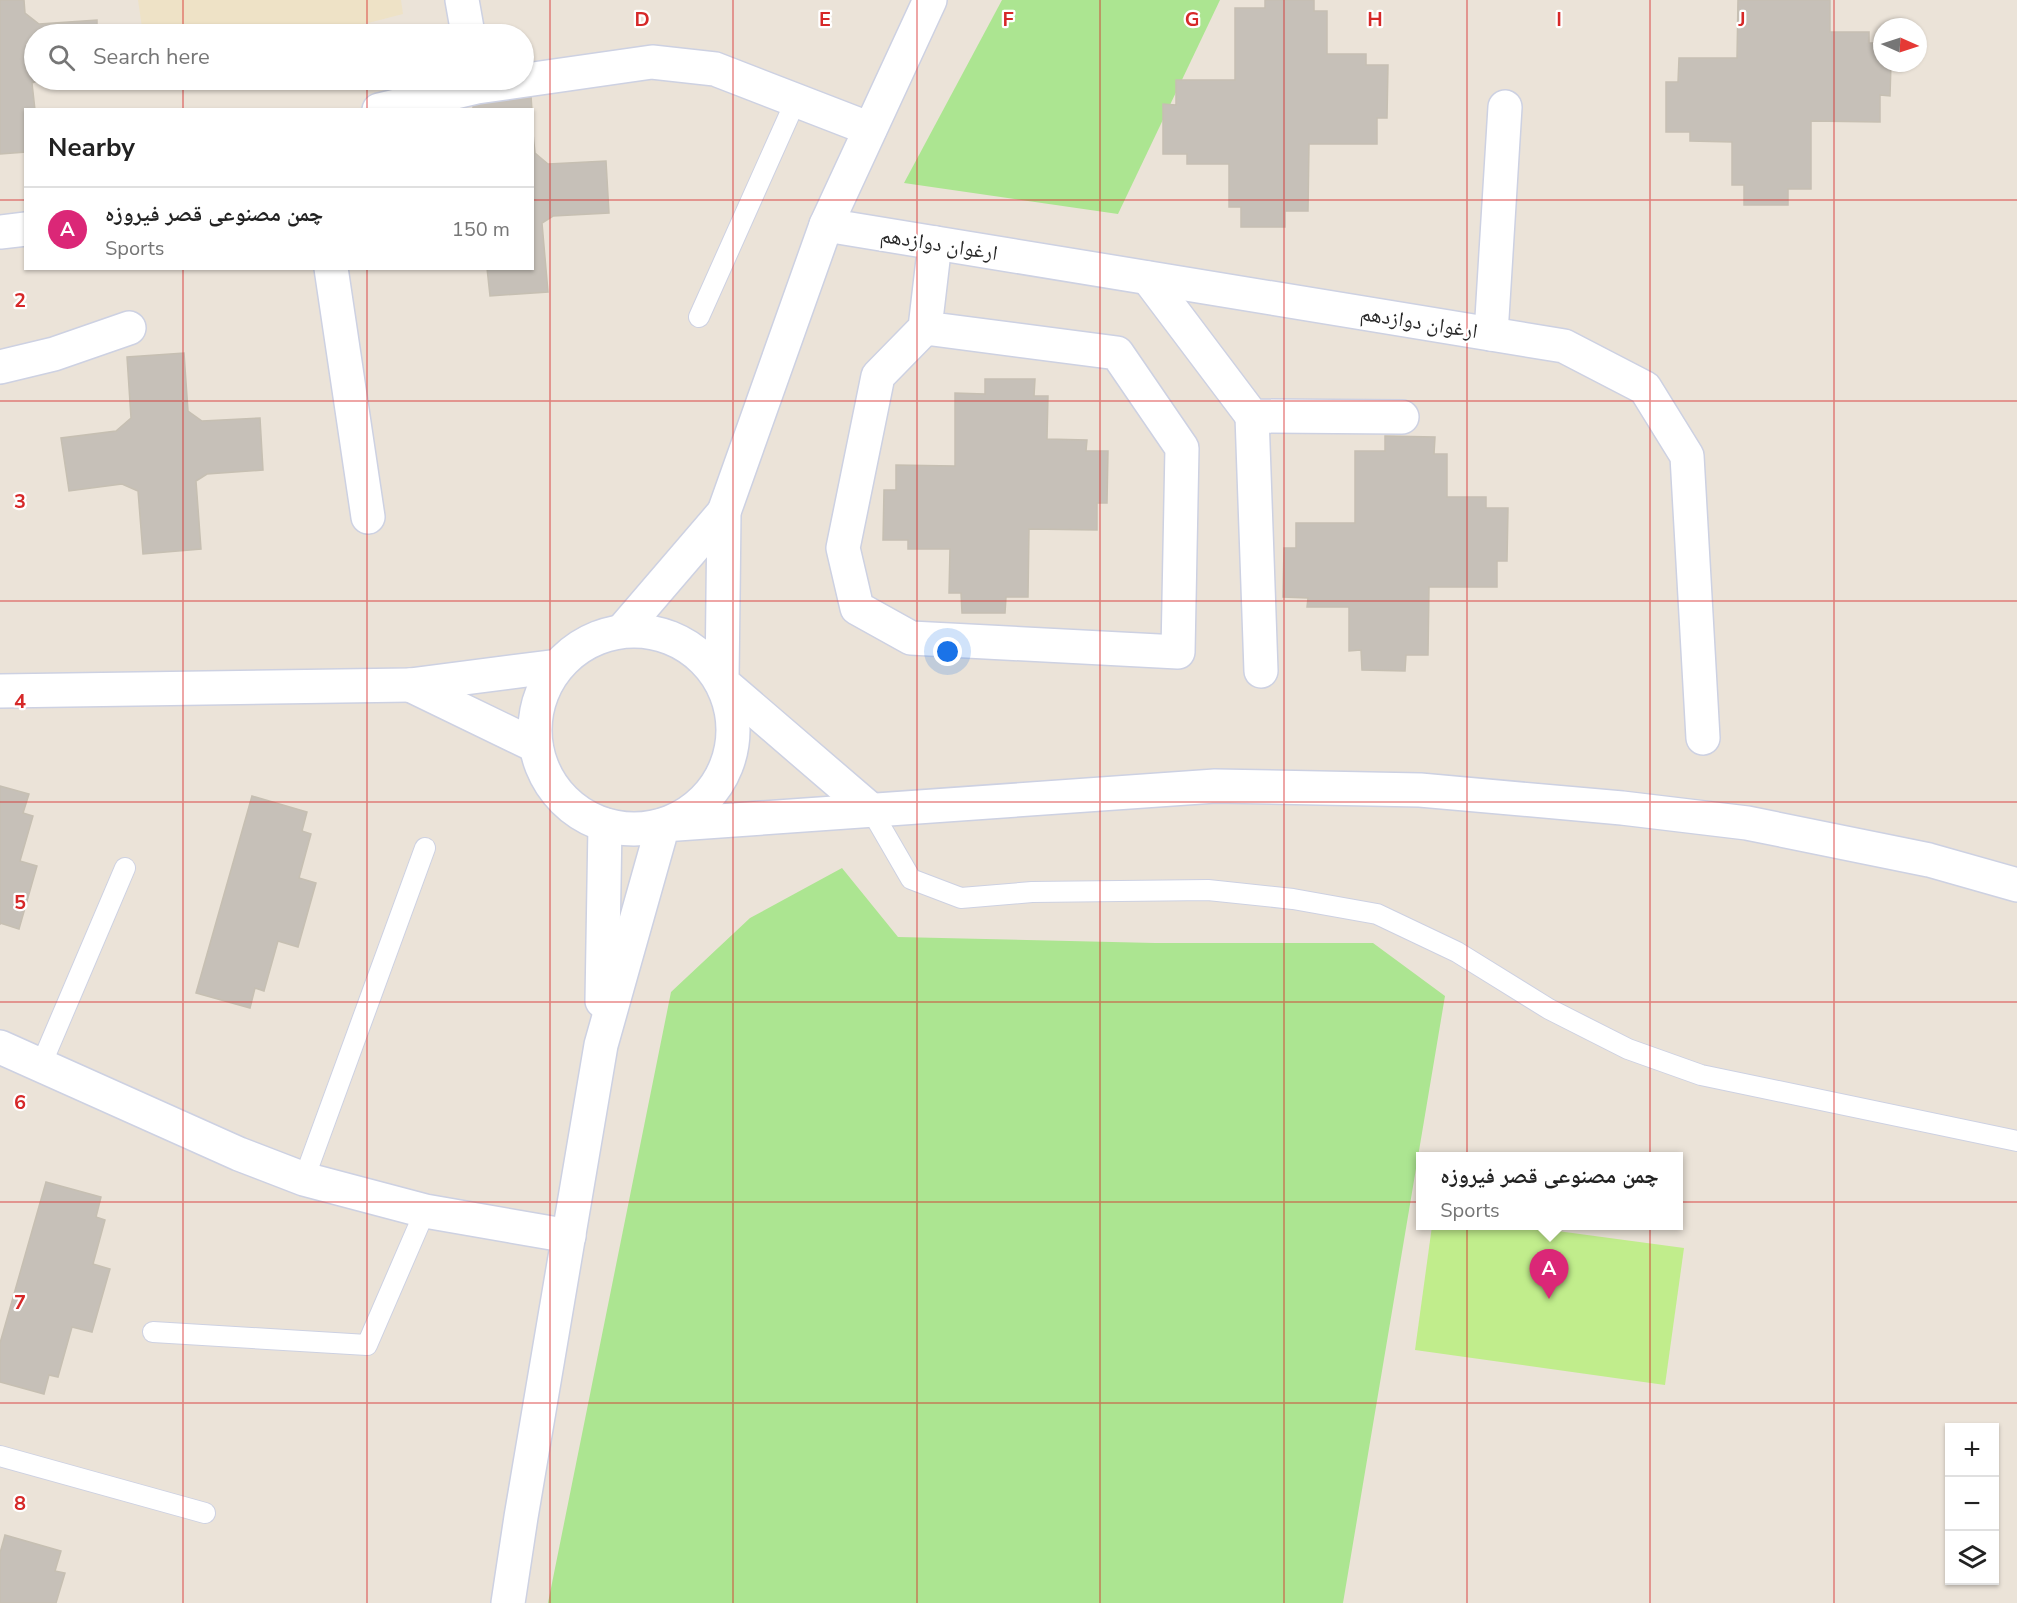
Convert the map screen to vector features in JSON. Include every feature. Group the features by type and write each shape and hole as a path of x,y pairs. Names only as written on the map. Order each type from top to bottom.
{"street":[{"path":"462,0 466,24"},
{"path":"508,1603 601,1045 663,825 690,812 711,792 726,767 733,739 732,710 722,682 724,512 826,225 930,0"},
{"path":"534,76 652,62 715,69 870,129"},
{"path":"386,108 452,90"},
{"path":"1491,334 1505,107"},
{"name":"ارغوان دوازدهم","path":"826,225 1564,346 1645,388 1687,456 1703,738"},
{"path":"0,232 24,229"},
{"path":"925,328 1116,353 1182,448 1178,652 911,638 857,608 843,548 878,375 925,328 935,243"},
{"path":"331,270 368,517"},
{"path":"1148,278 1252,416 1262,671"},
{"path":"0,367 54,354 129,328"},
{"path":"1252,416 1402,417"},
{"path":"622,631 724,512"},
{"path":"871,810 722,682 704,659 680,641 652,632 622,631 598,637 576,649 558,666 544,690 536,718 536,746 544,772 559,795 580,813 604,825 634,829 663,825 1215,786 1420,790 1622,808 1747,824 1929,860 2017,885"},
{"path":"0,691 410,685 558,666"},
{"path":"410,685 536,746"},
{"path":"601,1045 604,825"},
{"path":"0,1047 239,1154 304,1179 425,1211 569,1236"}],"lane":[{"path":"699,317 796,100"},
{"path":"871,810 911,879 961,898 1032,892 1208,890 1293,899 1377,914 1457,952 1549,1009 1628,1049 1701,1076 2017,1141"},
{"path":"304,1179 425,848"},
{"path":"41,1065 125,868"},
{"path":"153,1332 367,1345 425,1211"},
{"path":"0,1456 205,1513"}],"shaded area":[{"path":"138,0 401,0 403,14 364,24 142,24"}],"green space":[{"path":"1002,0 1220,0 1118,214 904,183"},
{"path":"842,868 898,937 1155,943 1373,943 1445,996 1419,1152 1416,1152 1416,1169 1343,1603 548,1603 671,992 750,918"},
{"path":"1431,1230 1551,1230 1684,1248 1665,1385 1415,1350"}],"building":[{"path":"0,0 24,0 25,13 39,24 24,24 24,90 33,90 35,108 24,108 24,152 0,154"},
{"path":"1265,0 1314,0 1314,11 1327,11 1327,54 1366,54 1366,65 1388,65 1387,118 1377,118 1377,144 1309,144 1308,211 1285,211 1285,227 1241,227 1241,207 1229,207 1229,164 1187,164 1187,154 1163,154 1163,104 1176,105 1176,80 1235,80 1235,8 1265,8"},
{"path":"1738,0 1830,0 1830,32 1869,32 1869,43 1873,43 1873,72 1891,72 1890,96 1880,95 1880,122 1811,121 1811,189 1788,189 1788,205 1744,205 1744,185 1732,185 1732,142 1690,141 1690,132 1666,132 1666,82 1678,82 1679,58 1737,58"},
{"path":"97,20 97,24 39,24"},
{"path":"531,96 532,108 473,108 473,99"},
{"path":"534,143 535,153 548,164 606,161 609,213 553,216 542,223 548,292 490,296 487,270 534,270"},
{"path":"184,353 188,411 202,421 260,418 263,470 207,474 196,481 201,549 143,554 138,491 122,484 69,491 61,438 116,431 131,418 127,357"},
{"path":"985,379 1035,379 1034,396 1048,396 1047,439 1087,440 1086,451 1108,451 1107,503 1097,503 1097,530 1029,529 1028,597 1006,597 1005,613 962,613 961,593 949,593 950,549 908,549 908,540 883,540 884,490 896,490 896,465 955,466 955,393 985,394"},
{"path":"1385,436 1435,437 1434,454 1447,454 1447,497 1486,497 1486,508 1508,508 1507,561 1497,561 1497,587 1429,587 1428,655 1406,655 1405,671 1362,670 1361,650 1349,651 1349,607 1307,607 1308,598 1283,597 1284,548 1296,548 1296,523 1355,523 1355,451 1385,451"},
{"path":"0,786 29,794 23,813 33,816 20,861 37,866 19,929 0,923"},
{"path":"252,796 307,812 302,831 311,834 299,878 316,883 298,947 278,941 264,991 255,988 250,1008 196,993"},
{"path":"46,1182 101,1197 96,1217 105,1220 93,1264 110,1269 92,1332 72,1327 58,1377 49,1375 44,1394 0,1382 0,1343"},
{"path":"5,1535 61,1551 55,1571 65,1573 56,1603 0,1603 0,1553"}],"place":[{"name":"چمن مصنوعی قصر فیروزه","path":"1549,1299"}]}
